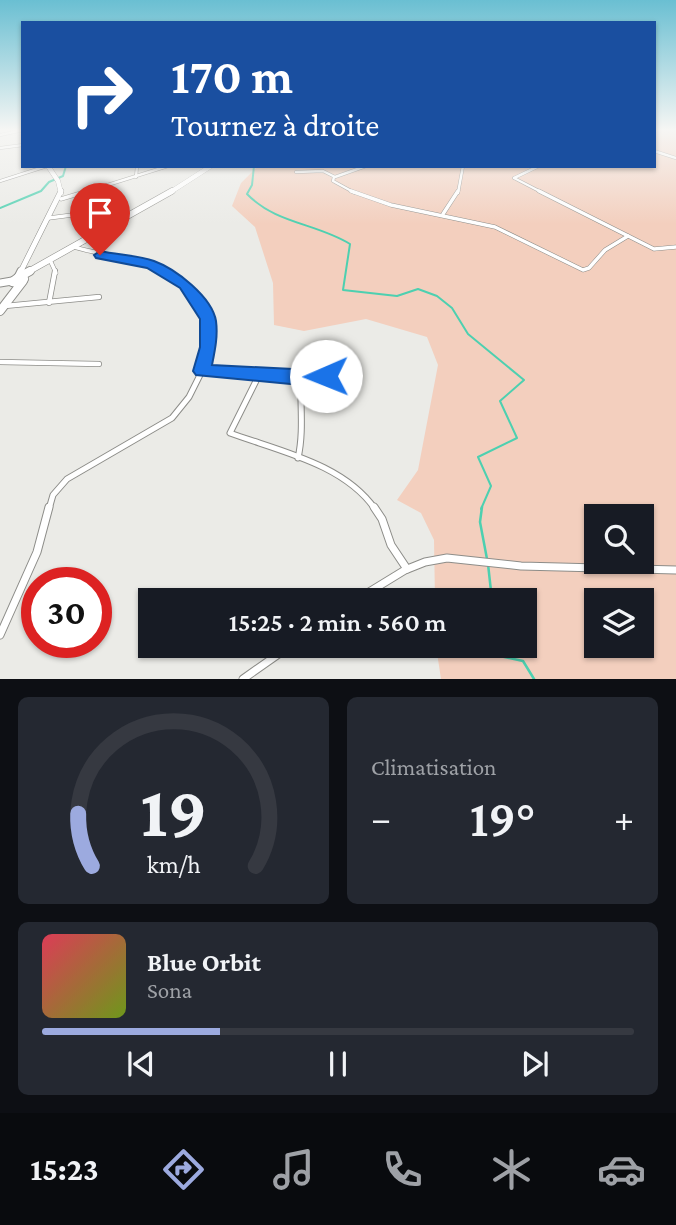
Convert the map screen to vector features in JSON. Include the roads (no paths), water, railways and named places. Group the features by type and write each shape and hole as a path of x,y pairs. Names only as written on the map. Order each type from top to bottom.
{"highway":[{"path":"2,309 12,296 19,279 206,168"}],"main road":[{"path":"0,283 19,279 39,232 61,199 61,187 48,168"}],"street":[{"path":"0,181 41,168"},
{"path":"136,177 137,168"},
{"path":"61,199 162,168"},
{"path":"296,172 323,171 334,177 360,168"},
{"path":"443,214 457,195 463,168"},
{"path":"535,168 514,178 658,250 676,247"},
{"path":"334,177 332,180 340,185 392,205 498,228 583,270 589,268 605,250 628,236"},
{"path":"49,218 80,214 101,232"},
{"path":"0,635 37,552 56,490 67,479 172,418 189,397 202,371 208,347 208,319 185,285 151,264 108,257 74,247"},
{"path":"49,303 56,283 56,273 50,260"},
{"path":"2,309 99,297"},
{"path":"0,362 99,364"},
{"path":"202,371 301,378 350,374"},
{"path":"259,375 230,433 330,470 365,494 382,519 391,545 407,569"},
{"path":"298,458 303,438 300,415 301,378"},
{"path":"376,588 407,569 442,559 475,559 517,566 676,570"},
{"path":"243,679 273,658"}],"waterway":[{"path":"0,208 41,191 49,182 63,176 65,168"},
{"path":"254,168 252,185 247,194 258,204 271,212 350,244 343,290 397,296 418,289 437,296 452,308 468,334 524,380 500,401 517,438 478,457 491,486 481,509"},
{"path":"482,507 480,522 487,559"},
{"path":"488,564 491,588"},
{"path":"509,658 523,661 534,679"}]}
